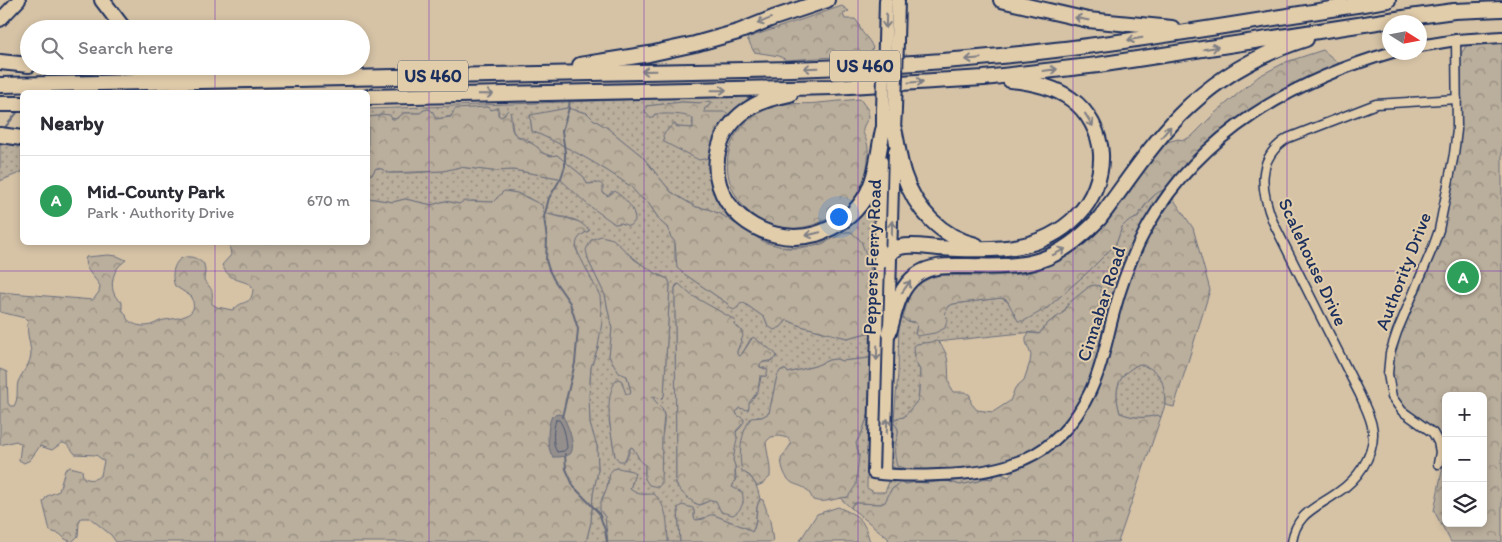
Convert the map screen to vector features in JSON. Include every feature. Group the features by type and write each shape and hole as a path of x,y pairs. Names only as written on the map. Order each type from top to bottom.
{"highway":[{"path":"102,0 117,20"},
{"path":"528,74 649,54 695,44 738,32 827,0"},
{"path":"1001,0 1088,20 1141,26 1200,29"},
{"name":"US 460","path":"0,85 800,68 912,63 1048,51 1388,0"},
{"name":"US 460","path":"370,97 833,87 984,78 1106,63 1454,11 1502,9"},
{"path":"889,332 902,292 916,275 935,267 998,267 1018,265 1038,261 1064,250 1087,232 1099,219 1166,131 1212,88 1246,65 1283,47 1367,23"},
{"path":"0,62 20,64"},
{"path":"284,75 338,78"},
{"path":"889,130 909,188 922,210 939,228 960,240 985,248 1012,248 1037,243 1060,232 1072,222 1088,203 1099,178 1101,151 1095,128 1078,104 1057,90 1034,84 984,78"},
{"path":"833,87 790,94 762,102 741,114 731,125 720,147 716,161 716,173 724,196 739,216 760,229 785,236 812,235 836,226 857,209 870,189 889,130"},
{"path":"0,104 20,104"},
{"path":"0,135 20,138"},
{"path":"879,263 884,256 902,246 963,249 999,248"}],"main road":[{"path":"0,20 19,0"},
{"path":"886,0 891,41"},
{"path":"891,41 898,0"},
{"name":"Peppers Ferry Road","path":"889,130 891,41"}],"street":[{"path":"1427,45 1456,40 1502,37"},
{"name":"Authority Drive","path":"1438,464 1440,452 1438,442 1432,432 1402,411 1392,397 1388,374 1390,353 1397,332 1439,230 1454,154 1457,98 1456,40"},
{"name":"Cinnabar Road","path":"873,473 926,476 980,473 1018,463 1049,444 1068,426 1087,397 1102,359 1119,296 1133,256 1155,214 1182,176 1202,154 1226,133 1264,107 1330,75 1382,56"},
{"name":"Scalehouse Drive","path":"1292,542 1293,533 1300,520 1310,510 1342,490 1357,475 1366,461 1372,446 1373,431 1360,395 1266,205 1263,188 1264,171 1268,156 1276,144 1288,138 1376,104 1457,98"},
{"name":"Peppers Ferry Road","path":"885,474 891,251 889,130"},
{"name":"Peppers Ferry Road","path":"873,473 879,263 889,130"}],"green space":[{"path":"842,6 849,11 843,14 845,19 855,19 872,45 873,48 867,55 786,60 779,56 754,52 747,38"},
{"path":"1502,40 1502,542 1451,542 1443,527 1487,527 1487,392 1442,392 1442,448 1441,442 1405,409 1393,386 1391,373 1392,358 1401,332 1442,231 1460,141 1461,54 1468,43"},
{"path":"1323,50 1341,65 1278,95 1240,118 1223,132 1187,165 1168,189 1155,195 1136,217 1122,227 1116,244 1047,308 1024,321 1018,321 1007,300 1001,298 953,304 948,306 945,314 947,320 945,328 935,333 917,336 915,334 917,325 915,322 906,321 903,318 909,295 917,285 936,275 991,276 1022,274 1036,271 1083,245 1101,226 1163,143 1178,139 1184,140 1192,136 1215,113 1259,76 1286,62"},
{"path":"762,95 718,146 730,211 807,241 872,193 873,283 869,262 851,232 846,232 836,238 811,246 786,248 775,246 754,236 722,215 708,209 696,207 671,192 642,156 587,113 567,108 530,116 532,131 595,163 630,186 640,197 647,201 661,222 669,229 670,236 675,242 675,260 683,273 728,304 744,303 765,318 768,326 781,327 787,320 801,326 847,338 871,332 870,358 841,361 836,359 829,360 788,373 786,370 781,370 777,376 769,413 762,417 757,417 742,471 754,482 760,499 752,532 714,515 696,520 694,518 694,511 682,505 678,508 680,542 668,542 667,528 647,494 638,494 630,489 635,473 625,469 608,480 607,488 602,498 600,510 605,517 608,542 586,542 591,522 593,494 598,470 597,446 590,424 589,396 591,367 598,347 582,262 576,243 579,237 589,231 575,220 543,212 541,205 522,195 511,192 506,192 493,202 472,201 459,204 445,201 432,205 405,199 393,202 370,198 370,174 376,168 389,173 409,173 443,171 460,167 492,171 513,170 559,178 615,224 621,223 612,191 608,196 603,193 596,183 587,184 584,177 557,155 551,156 542,153 528,140 516,135 513,131 508,110 501,117 498,115 499,111 491,110 487,107 435,119 433,112 424,110 420,113 404,113 396,119 370,117 370,109","holes":["682,102 705,103 703,112 727,118 716,131 712,155 695,157 686,153 667,130 675,124 677,127 693,128 693,119 681,113 655,114 653,117 646,106","620,247 649,270 668,279 670,284 664,396 652,397 662,409 664,424 659,444 645,479 645,465 631,446 628,456 615,456 609,420 624,391 626,394 631,392 627,376 609,357 612,329 605,295 589,262","679,284 689,294 724,314 739,328 742,342 737,354 740,356 742,354 751,338 770,362 763,362 760,365 760,367 765,368 766,376 761,376 758,391 753,398 736,412 742,426 736,432 733,461 736,478 732,488 741,492 743,503 719,505 716,501 711,500 700,505 694,503 676,484 675,288"]},
{"path":"860,99 868,110 869,117 863,130 868,148 868,161 863,184 853,202 831,217 801,228 774,226 751,214 736,195 728,172 730,148 743,126 775,106"},
{"path":"710,101 710,105 705,108 704,112 726,112 728,114 716,131 711,155 709,158 699,160 664,142 663,135 673,124 677,127 693,128 693,119 680,115 655,114 651,119 645,112 646,106"},
{"path":"487,107 491,110 498,108 498,115 501,117 508,110 511,114 512,130 515,135 536,146 542,153 551,156 557,155 584,177 587,184 600,183 603,186 603,193 608,196 615,191 631,207 635,221 629,226 621,223 615,224 588,205 559,178 513,170 492,171 460,167 443,171 388,173 376,168 370,174 370,117 381,114 390,115 392,119 396,119 404,113 420,113 429,109 433,112 436,119 451,117 455,109"},
{"path":"567,108 587,113 642,156 671,192 696,207 708,209 722,215 764,242 786,248 799,248 822,244 846,232 851,232 861,241 869,262 873,283 871,332 847,338 801,326 787,320 781,327 774,330 768,326 765,318 744,303 741,303 734,310 730,308 728,304 677,268 675,242 670,236 669,229 661,222 647,201 640,197 630,186 607,171 569,149 532,131 530,115"},
{"path":"0,140 20,143 20,173 0,181"},
{"path":"1167,190 1104,336 1099,331 1100,324 1095,318 1102,294 1090,286 1069,303 1063,313 1048,323 1039,334 1035,332 917,344 915,361 920,370 918,400 904,417 894,419 898,373 899,316 905,295 925,275 1041,265 1041,268 1029,273 1016,275 950,274 931,276 918,284 907,301 903,318 910,322 915,322 917,325 915,334 946,318 945,314 948,306 953,304 1001,298 1011,306 1016,318 1047,308 1116,244 1122,227 1128,221 1137,218 1147,203 1159,191"},
{"path":"504,191 517,193 542,205 543,212 581,223 590,230 579,237 576,249 600,296 602,322 598,347 591,367 590,424 597,446 598,470 593,494 591,522 586,542 116,542 111,535 90,518 81,518 78,536 72,542 60,534 50,531 43,502 47,496 59,491 65,470 70,467 82,470 83,477 95,479 101,475 104,461 96,455 75,454 68,445 62,443 52,450 40,446 30,460 24,463 19,460 21,444 16,441 0,445 0,369 7,372 8,403 10,406 14,406 18,382 28,364 31,353 28,321 25,318 0,312 0,292 93,300 99,292 100,286 87,269 86,257 117,256 126,260 114,274 112,285 115,295 122,302 122,309 129,321 138,325 149,326 160,321 183,317 191,313 193,309 192,297 175,286 173,277 173,271 177,262 185,257 196,258 204,264 204,280 212,292 212,304 232,310 250,299 253,290 251,285 231,277 222,265 231,255 229,245 370,245 370,198 393,202 405,199 432,205 445,201 459,204 464,201 493,202"},
{"path":"1172,197 1193,228 1210,290 1174,407 1165,405 1161,378 1153,370 1139,364 1121,378 1117,390 1120,413 1138,417 1157,415 1161,417 1118,542 889,542 888,538 851,508 855,503 881,504 885,502 891,490 900,483 947,481 960,485 984,478 992,479 994,474 999,473 1009,477 1016,467 1060,442 1086,410 1102,376 1130,275 1151,229"},
{"path":"601,236 613,239 635,260 668,279 670,284 664,396 661,399 652,397 662,409 664,416 661,484 658,487 649,485 645,479 645,465 641,462 633,448 631,447 624,461 619,461 615,456 609,417 612,387 617,379 621,380 626,394 631,392 627,376 619,373 609,356 612,329 605,295 589,262 586,250 591,240"},
{"path":"679,284 691,295 735,320 734,325 741,330 743,336 737,354 740,356 742,354 753,337 777,356 774,360 763,362 760,365 760,367 768,370 766,376 760,376 758,391 749,403 748,410 739,408 736,412 737,415 744,419 744,422 736,431 737,439 733,460 735,481 732,487 742,492 743,499 741,508 733,515 721,512 716,501 711,500 699,505 695,503 683,494 676,484 675,288"},
{"path":"1090,286 1100,286 1102,294 1095,318 1100,324 1099,331 1104,336 1094,372 1075,410 1057,433 1029,453 984,469 914,471 897,466 895,445 898,429 894,419 904,417 918,400 920,370 915,361 914,346 937,341 943,347 946,354 949,381 953,392 965,392 970,395 971,403 977,410 993,412 1010,401 1015,388 1024,380 1031,355 1026,342 1026,337 1029,333 1039,334 1048,323 1063,313 1069,303"},
{"path":"870,358 869,413 856,443 859,456 856,485 848,497 826,501 813,500 807,490 791,482 786,477 781,459 791,444 788,438 771,437 766,442 770,477 762,484 757,486 750,476 742,471 740,451 745,430 751,418 762,417 769,413 777,376 781,370 786,370 788,373 829,360 836,359 842,361"},
{"path":"1139,364 1152,368 1164,383 1165,405 1161,417 1157,415 1138,417 1120,413 1117,390 1121,378"},
{"path":"869,413 867,488 874,492 885,492 889,482 898,480 964,478 994,474 992,479 984,478 960,485 947,481 900,483 891,490 886,502 881,504 855,503 851,508 840,498 848,497 859,456 856,443"},
{"path":"894,423 898,431 895,445 914,471 901,471 891,466"},
{"path":"618,468 635,473 630,489 639,494 654,494 659,499 666,516 668,542 608,542 605,517 600,510 600,504 607,488 610,473 613,469"},
{"path":"1442,471 1442,526 1434,511"},
{"path":"760,499 763,500 770,520 773,542 680,542 678,508 682,505 693,508 696,520 714,515 752,532"},
{"path":"838,507 860,519 870,542 799,542 817,514"}],"water":[{"path":"562,415 569,429 572,451 566,456 553,457 548,443 548,431 552,416"}],"waterway":[{"path":"562,417 575,363 578,329 570,303 549,270 546,260 547,239 544,217 549,198 561,178 565,166 562,131 569,108 570,97"},
{"path":"3,130 20,109"},
{"path":"565,454 566,469 574,487 599,513 607,542"}],"place":[{"name":"Mid-County Park","path":"1463,277"}]}
